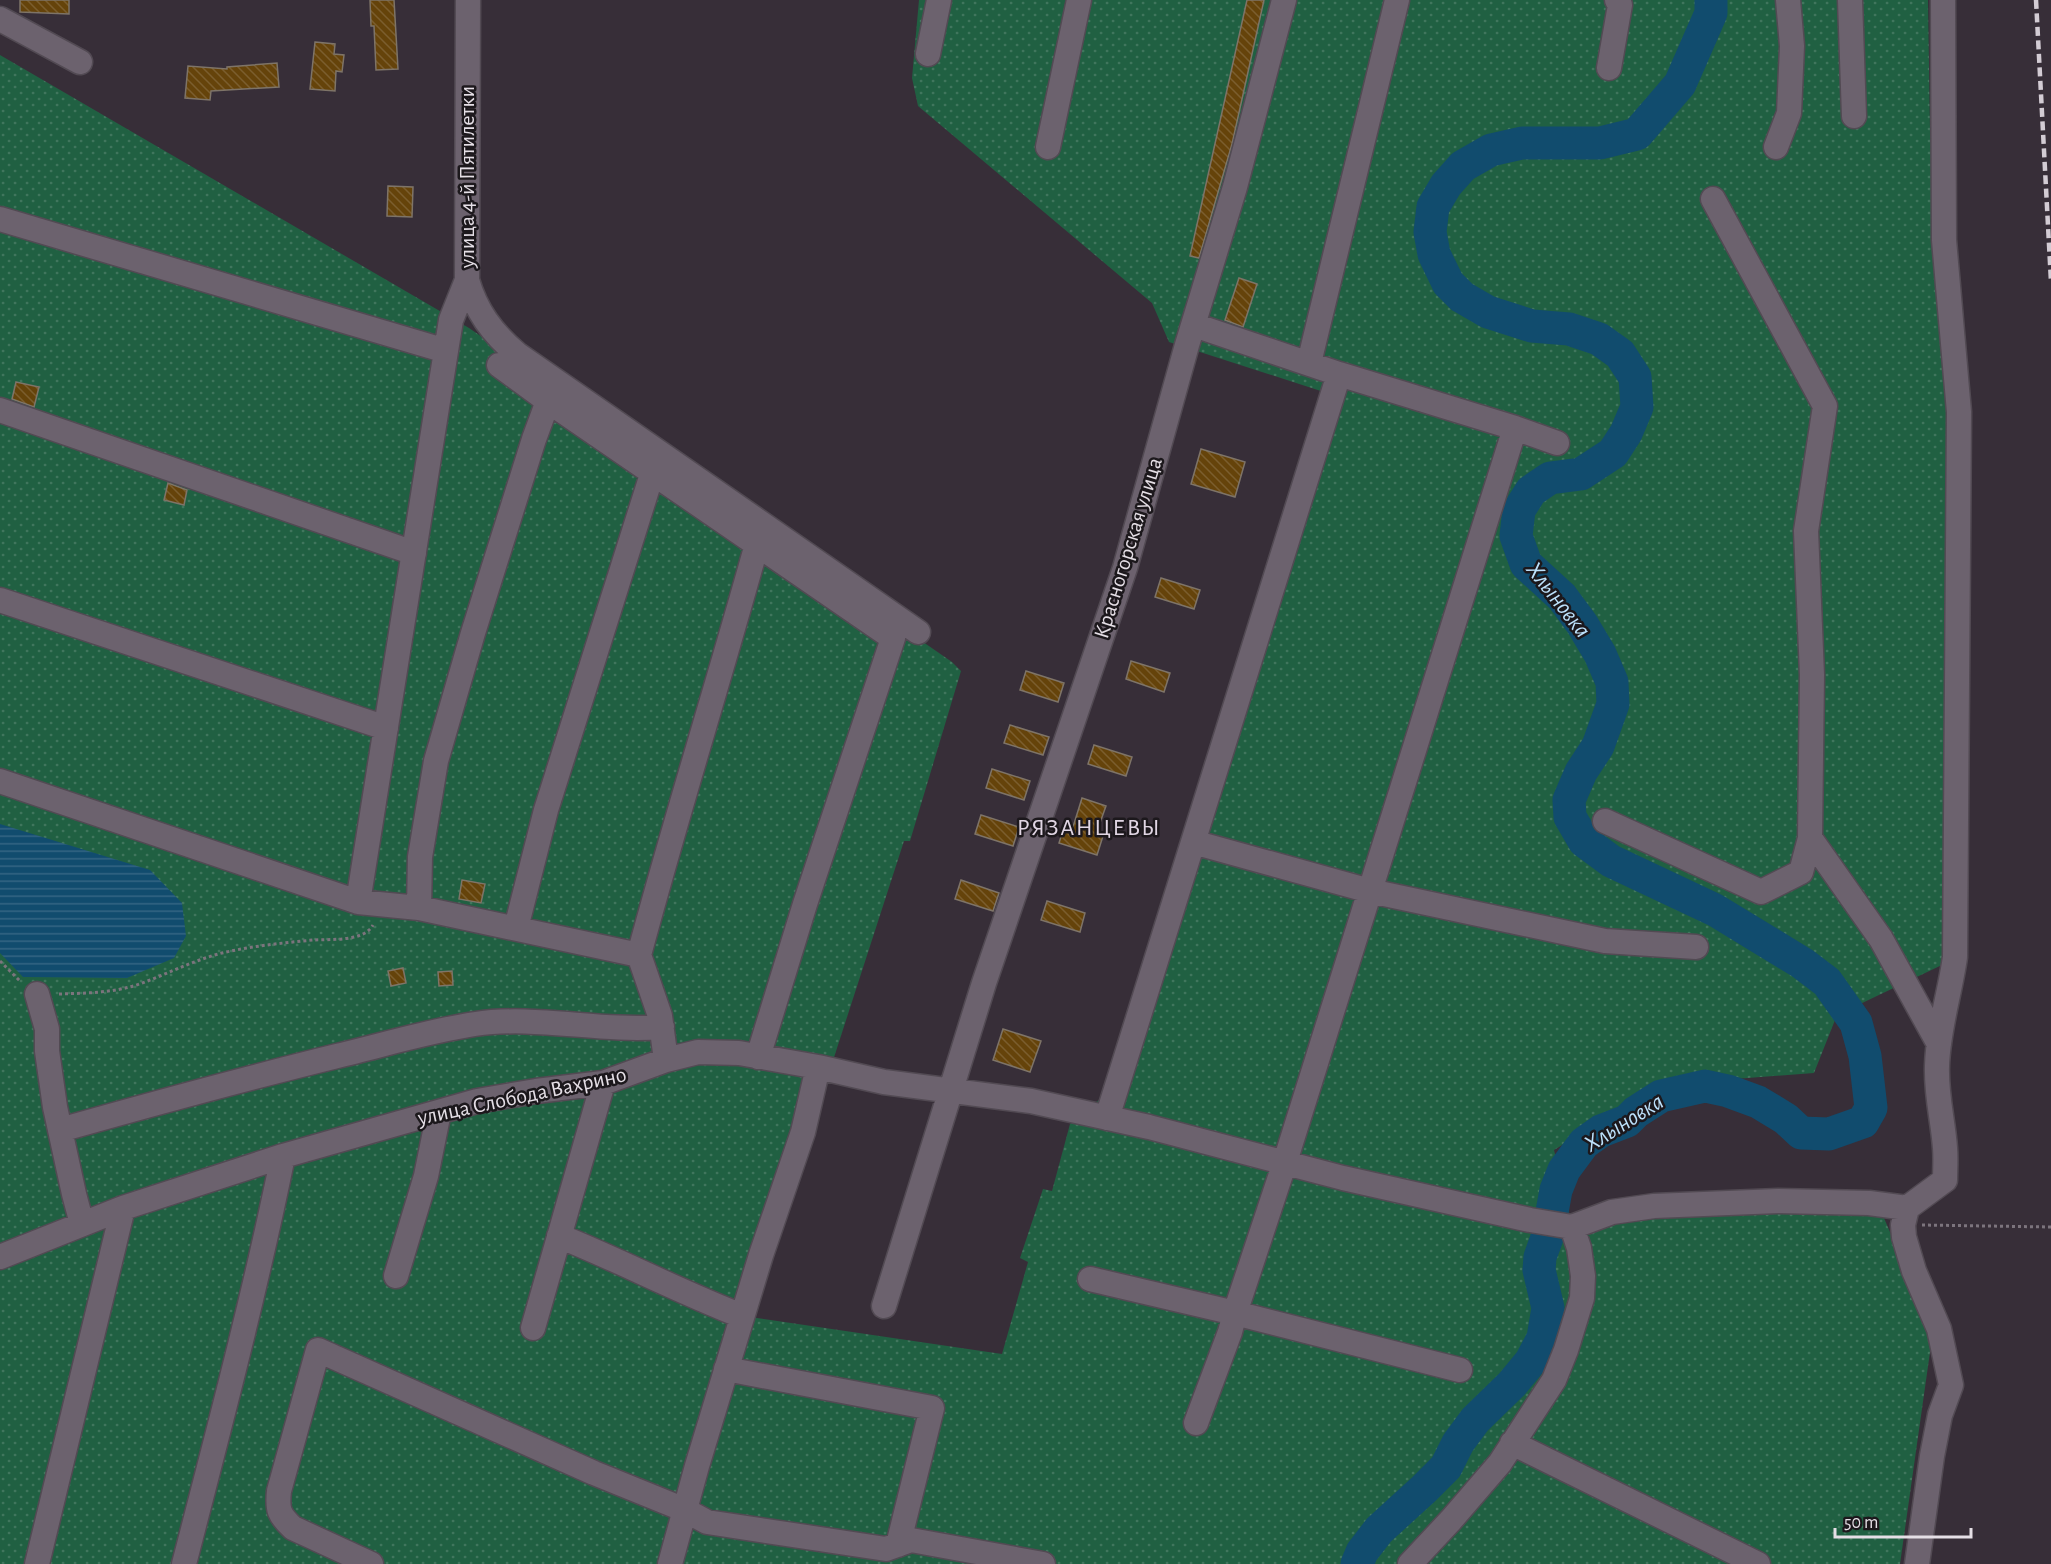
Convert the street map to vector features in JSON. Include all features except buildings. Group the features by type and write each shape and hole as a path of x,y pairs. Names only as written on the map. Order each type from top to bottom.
{"street":[{"name":"улица 4-й Пятилетки","path":"358,902 451,320 467,280 468,0"},
{"path":"928,54 939,0"},
{"path":"1048,147 1079,0"},
{"name":"Красногорская улица","path":"884,1306 984,983 1125,568 1187,345 1235,187 1284,0"},
{"path":"1309,363 1397,0"},
{"path":"1609,68 1620,5 1617,0"},
{"path":"1776,147 1789,113 1792,45 1788,0"},
{"path":"1850,0 1854,116"},
{"path":"1917,1564 1932,1456 1940,1415 1951,1384 1939,1329 1914,1271 1904,1237 1905,1216 1945,1180 1945,1147 1937,1098 1937,1064 1955,957 1959,412 1944,240 1943,0"},
{"path":"0,19 80,62"},
{"path":"1605,821 1761,892 1801,872 1810,838 1812,675 1806,531 1825,406 1713,199"},
{"path":"0,219 446,351"},
{"path":"467,280 472,297 485,322 504,344 918,632"},
{"path":"1194,325 1557,443"},
{"path":"499,365 893,638 805,904 758,1056"},
{"path":"1107,1118 1339,374"},
{"path":"419,908 420,857 436,761 480,610 548,401"},
{"path":"0,410 414,553"},
{"path":"1196,1423 1230,1332 1285,1162 1515,428"},
{"path":"516,928 546,810 653,471"},
{"path":"666,1060 660,1016 639,955 665,857 757,544"},
{"path":"0,600 386,728"},
{"path":"0,781 358,902 419,908 639,955"},
{"path":"1810,838 1881,939 1939,1044"},
{"path":"1193,842 1370,891 1605,941 1696,947"},
{"path":"37,994 47,1029 47,1051 60,1130 82,1224"},
{"path":"60,1130 274,1071 477,1024 536,1022 662,1027"},
{"name":"улица Слобода Вахрино","path":"2,1262 82,1224 123,1208 283,1156 477,1101 603,1083 666,1060 698,1052 758,1056 884,1082 1031,1101 1343,1178 1538,1222 1572,1227"},
{"path":"670,1564 761,1254 803,1132 818,1067"},
{"path":"533,1328 603,1083"},
{"path":"396,1276 426,1176 439,1112"},
{"path":"184,1564 231,1384 283,1156"},
{"path":"1410,1564 1500,1463 1554,1380 1582,1298 1583,1276 1579,1248 1572,1227 1612,1212 1654,1206 1778,1201 1869,1203 1905,1216"},
{"path":"37,1564 123,1208"},
{"path":"559,1236 606,1255 700,1300 742,1316"},
{"path":"1090,1279 1460,1370"},
{"path":"371,1564 293,1528 284,1520 278,1508 279,1491 318,1350 594,1473 685,1510 707,1522 886,1549 911,1540 1043,1564"},
{"path":"726,1369 932,1408 898,1545"},
{"path":"1512,1443 1758,1564"}],"path":[{"path":"0,962 37,994 109,992 144,983 180,966 221,953 278,943 357,936 370,930 383,904"},
{"path":"1905,1216 2051,1227"}],"green space":[{"path":"919,0 1928,0 1930,131 1950,386 1944,964 1837,1015 1814,1073 1709,1081 1625,1107 1554,1150 1572,1226 1624,1212 1877,1202 1933,1331 1900,1564 0,1564 0,55 469,328 952,662 961,671 910,841 904,841 750,1317 1002,1354 1028,1262 1020,1258 1043,1189 1052,1191 1070,1124 1112,1089 1327,393 1169,342 1152,303 918,106 912,78"}],"water":[{"path":"0,824 150,870 182,903 186,936 174,958 127,978 23,977 0,953"}],"waterway":[{"name":"Хлыновка","path":"1552,1212 1556,1190 1564,1170 1584,1143 1601,1131 1627,1121 1636,1112 1661,1096 1705,1086 1728,1091 1758,1102 1786,1119 1801,1133 1829,1134 1863,1122 1871,1108 1865,1056 1856,1023 1827,982 1802,963 1715,910 1611,861 1584,841 1570,817 1569,800 1581,772 1598,746 1613,704 1612,682 1600,654 1582,624 1562,597 1526,564 1516,536 1519,510 1531,491 1550,478 1581,474 1613,453 1626,433 1637,407 1635,377 1620,354 1599,339 1569,329 1532,326 1488,312 1462,297 1448,283 1434,254 1430,232 1433,207 1446,185 1463,166 1491,150 1522,143 1600,143 1637,134 1680,84 1711,13 1711,0"},
{"name":"Хлыновка","path":"1357,1564 1362,1552 1379,1530 1446,1467 1458,1443 1475,1420 1512,1384 1531,1361 1543,1338 1548,1308 1539,1270 1540,1257 1549,1232"}],"railway":[{"path":"2036,0 2051,282"}],"district":[{"name":"РЯЗАНЦЕВЫ","path":"1089,828"}]}
